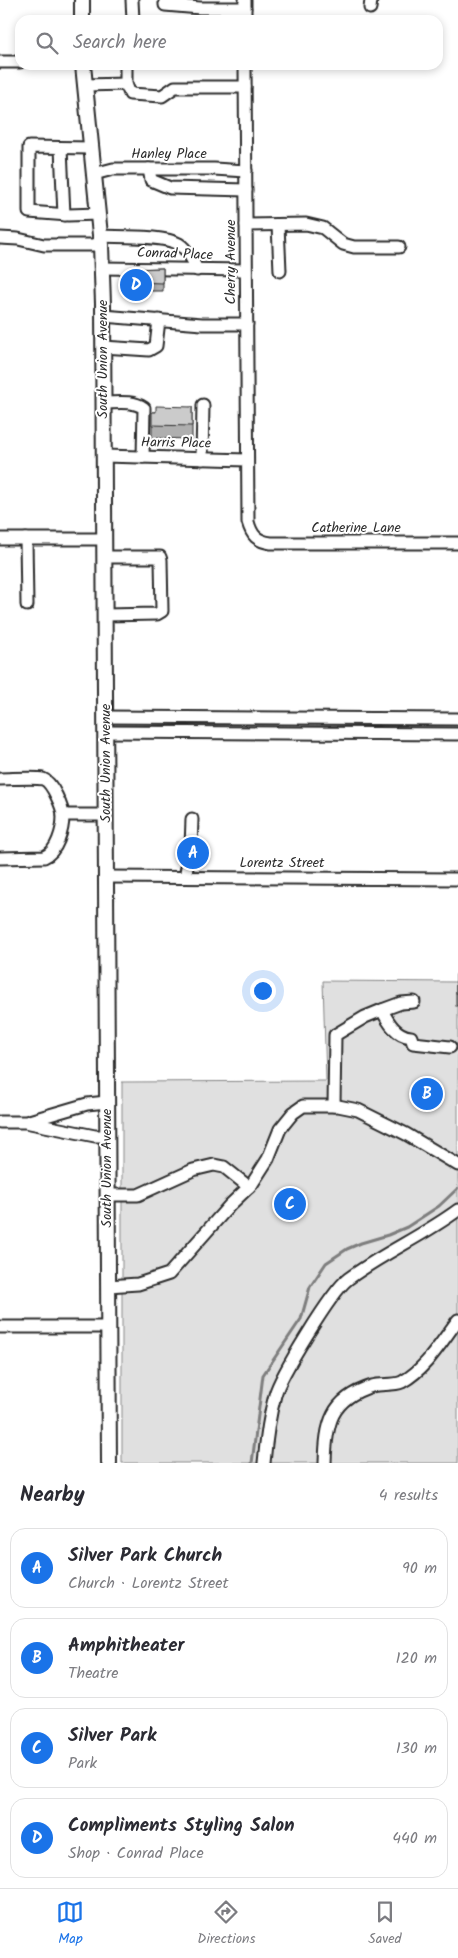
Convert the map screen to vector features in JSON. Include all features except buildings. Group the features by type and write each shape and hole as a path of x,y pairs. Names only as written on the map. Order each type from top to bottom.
{"main road":[{"path":"82,0 82,15"},
{"name":"South Union Avenue","path":"83,70 101,241 103,316 109,1463"}],"street":[{"path":"132,0 133,15"},
{"path":"165,0 165,5 245,9"},
{"path":"0,62 15,62"},
{"path":"126,70 126,84 130,94 162,96 175,87 245,88"},
{"name":"Cherry Avenue","path":"245,70 248,522 254,538"},
{"path":"84,85 126,84"},
{"path":"91,148 29,147 29,212 64,215 98,214"},
{"path":"61,148 64,215"},
{"path":"149,169 151,180 170,188 246,190"},
{"name":"Hanley Place","path":"94,174 113,170 149,169 246,171"},
{"path":"246,225 306,224 323,228 343,244 354,248 399,247"},
{"path":"278,225 280,271"},
{"path":"0,238 18,238 44,246 101,241 168,240 180,244 193,261 197,270"},
{"name":"Conrad Place","path":"102,268 246,270"},
{"path":"103,316 202,324 247,324"},
{"path":"103,346 149,350 156,346 159,320"},
{"path":"104,403 138,404 144,408 143,457"},
{"path":"202,459 203,405"},
{"name":"Harris Place","path":"104,456 247,460"},
{"name":"Catherine Lane","path":"254,538 271,543 458,543"},
{"path":"26,539 27,605"},
{"path":"0,540 104,539"},
{"path":"104,557 160,557 162,560 161,613 105,615"},
{"path":"106,717 458,719"},
{"path":"210,717 210,732"},
{"path":"297,718 298,733"},
{"path":"386,718 386,733"},
{"path":"106,732 458,734"},
{"path":"0,779 44,779 50,784 63,815 60,832 54,849 49,855 44,858 0,858"},
{"path":"63,815 106,816"},
{"path":"185,877 191,848 192,820"},
{"name":"Lorentz Street","path":"106,877 458,879"},
{"path":"334,1106 335,1035 365,1017 402,1003 414,1002"},
{"path":"382,1010 392,1028 407,1037 411,1037 413,1043 450,1047"},
{"path":"25,1122 87,1104 107,1102"},
{"path":"108,1286 138,1284 169,1274 249,1186 268,1159 280,1129 293,1112 303,1106 334,1106 358,1110 406,1134 458,1165"},
{"path":"0,1122 25,1122 95,1136 107,1136"},
{"path":"107,1195 138,1195 192,1170 214,1165 224,1167 249,1186"},
{"path":"264,1463 267,1432 275,1393 326,1305 346,1280 458,1210"},
{"path":"326,1463 326,1435 330,1419 340,1405 351,1396 373,1385 401,1382 430,1360 458,1320"},
{"path":"0,1327 108,1327"}],"shaded area":[{"path":"323,981 458,982 458,1463 122,1463 122,1082 326,1081"}],"waterway":[{"path":"252,1463 263,1375 301,1319 310,1287 326,1263 347,1249 407,1227 439,1206 458,1188"}],"place":[{"name":"Compliments Styling Salon","path":"136,285"},
{"name":"Silver Park Church","path":"193,853"},
{"name":"Amphitheater","path":"427,1094"},
{"name":"Silver Park","path":"290,1204"}]}
